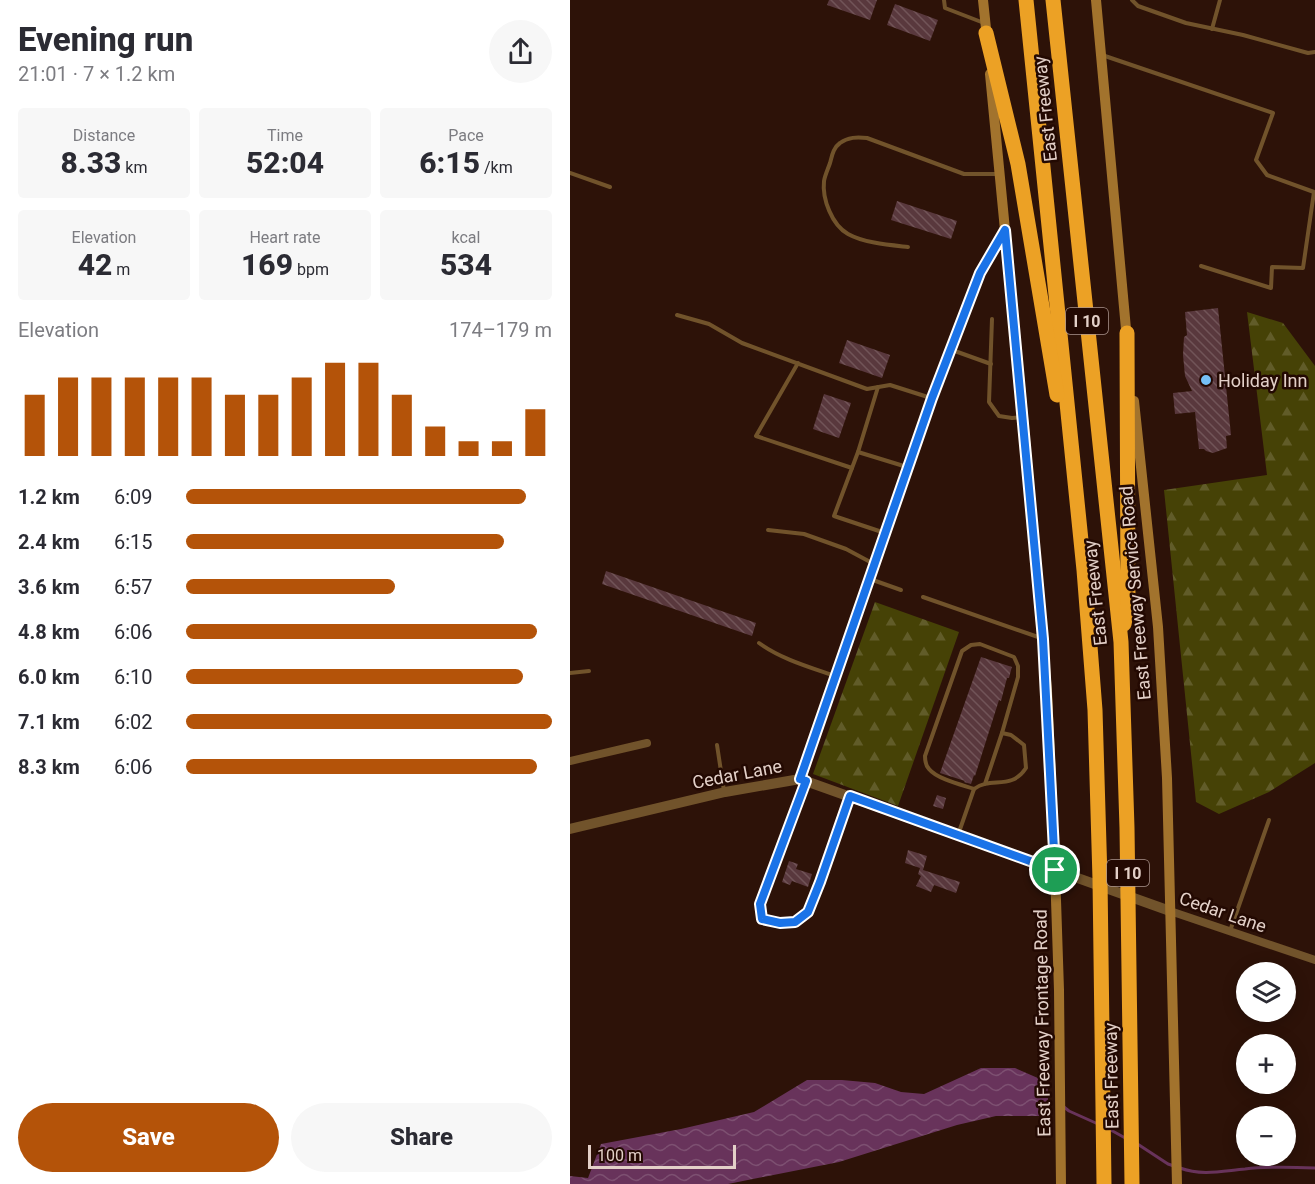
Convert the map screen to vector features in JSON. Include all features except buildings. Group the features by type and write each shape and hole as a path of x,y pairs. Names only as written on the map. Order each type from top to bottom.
{"highway":[{"name":"East Freeway","path":"1026,0 1091,642 1100,855 1104,1184"},
{"name":"East Freeway","path":"1053,0 1121,642 1127,828 1132,1184"},
{"path":"986,28 1018,164 1077,500"},
{"path":"1121,642 1128,603 1127,333"}],"main road":[{"name":"East Freeway Frontage Road","path":"982,0 1043,639 1055,870 1061,1072 1061,1184"},
{"name":"East Freeway Service Road","path":"1096,0 1127,333 1158,627 1167,778 1177,1184"}],"street":[{"path":"803,780 836,676 932,398 980,273 1005,230"},
{"path":"570,762 647,743"},
{"name":"Cedar Lane","path":"570,829 725,792 803,780 1170,911 1315,960"}],"lane":[{"path":"944,0 945,8 986,28"},
{"path":"1132,0 1138,6 1186,23 1243,35 1308,53 1315,52"},
{"path":"1212,29 1220,0"},
{"path":"1101,55 1273,113 1256,160 1267,175 1314,192 1303,268 1272,267 1271,288 1201,266"},
{"path":"908,247 874,243 849,235 832,217 824,196 824,180 835,147 842,141 853,137 867,138 964,174 1000,174"},
{"path":"570,173 610,187"},
{"path":"677,315 709,324 742,343 867,389 890,385 932,398"},
{"path":"992,319 989,402 999,416 1023,417"},
{"path":"951,349 991,364"},
{"path":"798,363 756,436 852,468"},
{"path":"878,387 858,452 834,516 885,534"},
{"path":"858,452 908,468"},
{"path":"768,530 804,534 846,549 875,564"},
{"path":"870,579 901,590"},
{"path":"922,597 1043,639"},
{"path":"759,643 788,659 836,676"},
{"path":"974,789 940,777 930,770 925,756 962,651 971,645 980,644 1014,657 1018,666 1018,677 985,784"},
{"path":"570,673 589,671"},
{"path":"958,836 974,789 979,785 1009,781 1021,776 1026,768 1024,744 1011,735 1002,733"},
{"path":"717,745 725,792"},
{"path":"803,780 760,904 762,919 780,923 795,922 808,912 850,796"},
{"path":"1230,932 1269,820"}],"green space":[{"path":"1247,312 1283,323 1315,366 1315,763 1269,792 1219,814 1196,802 1164,490 1267,475"},
{"path":"875,602 959,632 898,806 813,774"}],"water":[{"path":"981,1068 1015,1068 1047,1082 1049,1116 996,1116 957,1125 839,1162 728,1184 570,1184 570,1176 588,1178 601,1144 754,1112 807,1080 875,1083 901,1092 924,1094"}],"waterway":[{"path":"1064,1107 1098,1124"},
{"path":"1109,1129 1127,1139"},
{"path":"1136,1143 1174,1166"},
{"path":"1180,1168 1204,1172 1262,1167 1315,1168"}],"place":[{"name":"Holiday Inn","path":"1206,380"}],"route":[{"path":"1005,230 1043,639 1055,870 850,796 808,912 795,922 780,923 762,919 760,904 806,781 800,779 932,398 980,273 1005,230"}]}
